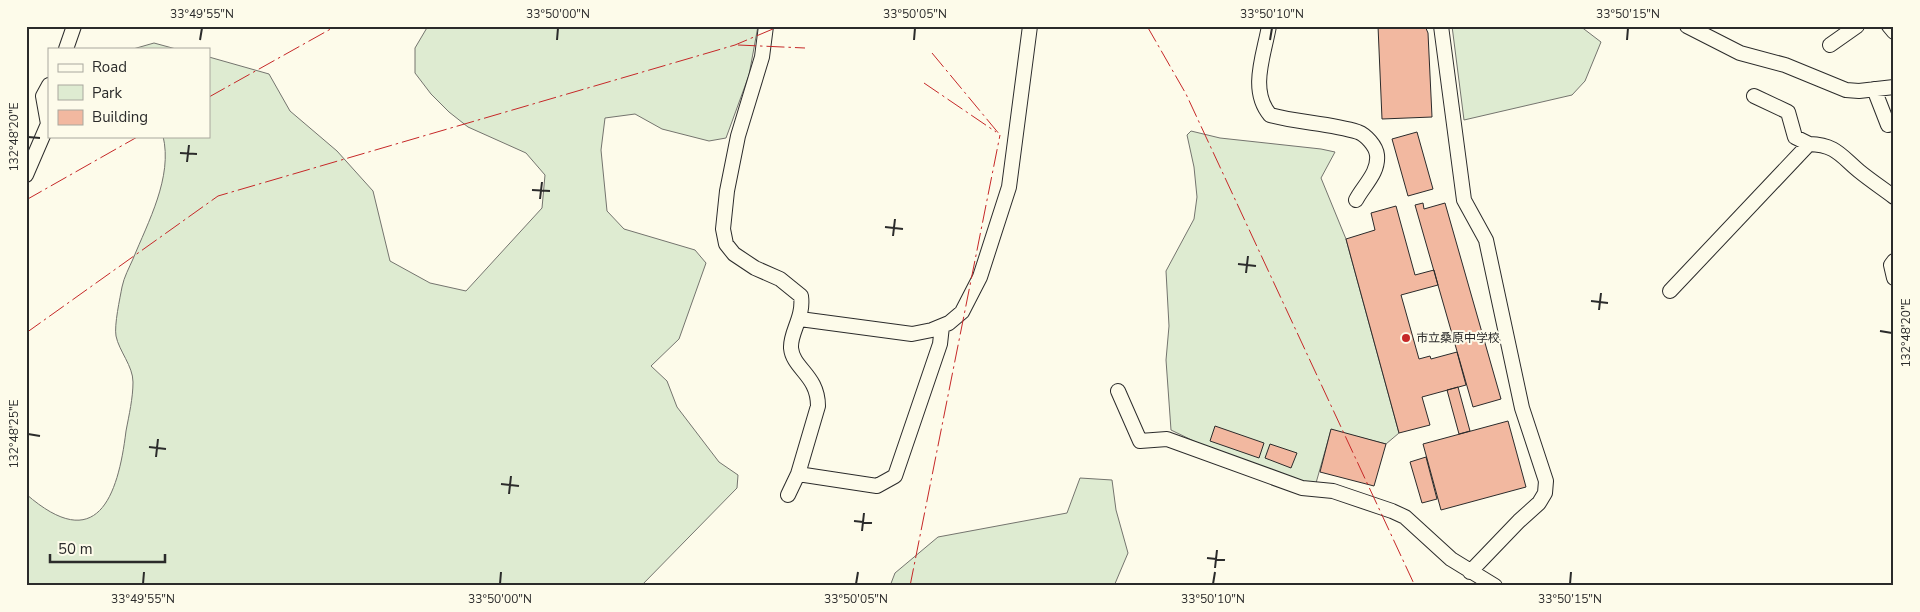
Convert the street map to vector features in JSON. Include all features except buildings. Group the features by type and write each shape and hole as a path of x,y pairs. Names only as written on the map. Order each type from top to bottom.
{"street":[{"path":"66,48 74,26"},
{"path":"766,26 762,57 738,136 727,191 724,229 726,244 734,254 755,268 780,279 801,296 800,319 791,347 794,357 814,384 818,396 818,406 798,474 788,495"},
{"path":"800,319 912,334 942,326 962,312 980,277 1009,187 1030,26"},
{"path":"1269,26 1258,90 1261,104 1270,115 1360,133 1371,143 1377,155 1375,168 1370,180 1356,200"},
{"path":"1441,26 1464,200 1486,240 1522,408 1546,481 1545,493 1539,503 1470,572"},
{"path":"1687,26 1740,53 1785,65 1846,90 1894,87"},
{"path":"1830,45 1857,26"},
{"path":"1889,26 1894,32"},
{"path":"26,174 48,124 44,96 48,87"},
{"path":"1874,89 1888,126"},
{"path":"1754,96 1788,112 1795,137 1809,144 1822,145 1838,150 1858,170 1894,197"},
{"path":"1670,292 1809,144"},
{"path":"1894,261 1891,265 1894,278"},
{"path":"798,474 877,486 894,476 940,344 942,326"},
{"path":"1118,391 1140,441 1167,440 1302,488 1333,491 1392,511 1405,517 1451,559 1495,586"}],"green space":[{"path":"428,26 758,26 749,75 726,138 709,141 662,129 635,114 605,118 601,150 607,211 624,229 695,250 706,263 679,339 651,366 667,381 677,407 719,462 738,475 737,488 641,586 26,586 26,494 50,512 70,520 87,519 100,511 110,496 117,477 131,406 133,382 131,370 116,336 116,319 122,287 152,215 162,183 165,167 163,138 210,138 210,57 269,74 290,111 337,151 373,191 390,261 430,283 466,291 542,208 545,175 526,153 468,127 449,112 431,94 415,73 415,48"},
{"path":"1452,26 1580,26 1601,42 1585,81 1572,95 1464,120"},
{"path":"154,43 172,48 136,48"},
{"path":"1191,131 1220,138 1335,152 1321,178 1346,239 1399,433 1386,444 1331,430 1316,483 1300,481 1202,445 1171,430 1166,360 1169,326 1166,271 1194,219 1197,197 1194,167 1187,135"},
{"path":"1080,478 1112,480 1116,510 1128,553 1114,586 890,586 895,573 938,537 1067,513"}],"power":[{"path":"210,96 336,26"},
{"path":"26,333 218,196 735,45 780,26"},
{"path":"1147,26 1186,94 1415,586"},
{"path":"738,45 805,48"},
{"path":"932,53 1000,135"},
{"path":"924,83 996,132"},
{"path":"910,586 1000,135"},
{"path":"26,200 135,138"}],"place":[{"name":"市立桑原中学校","path":"1406,338"}]}
